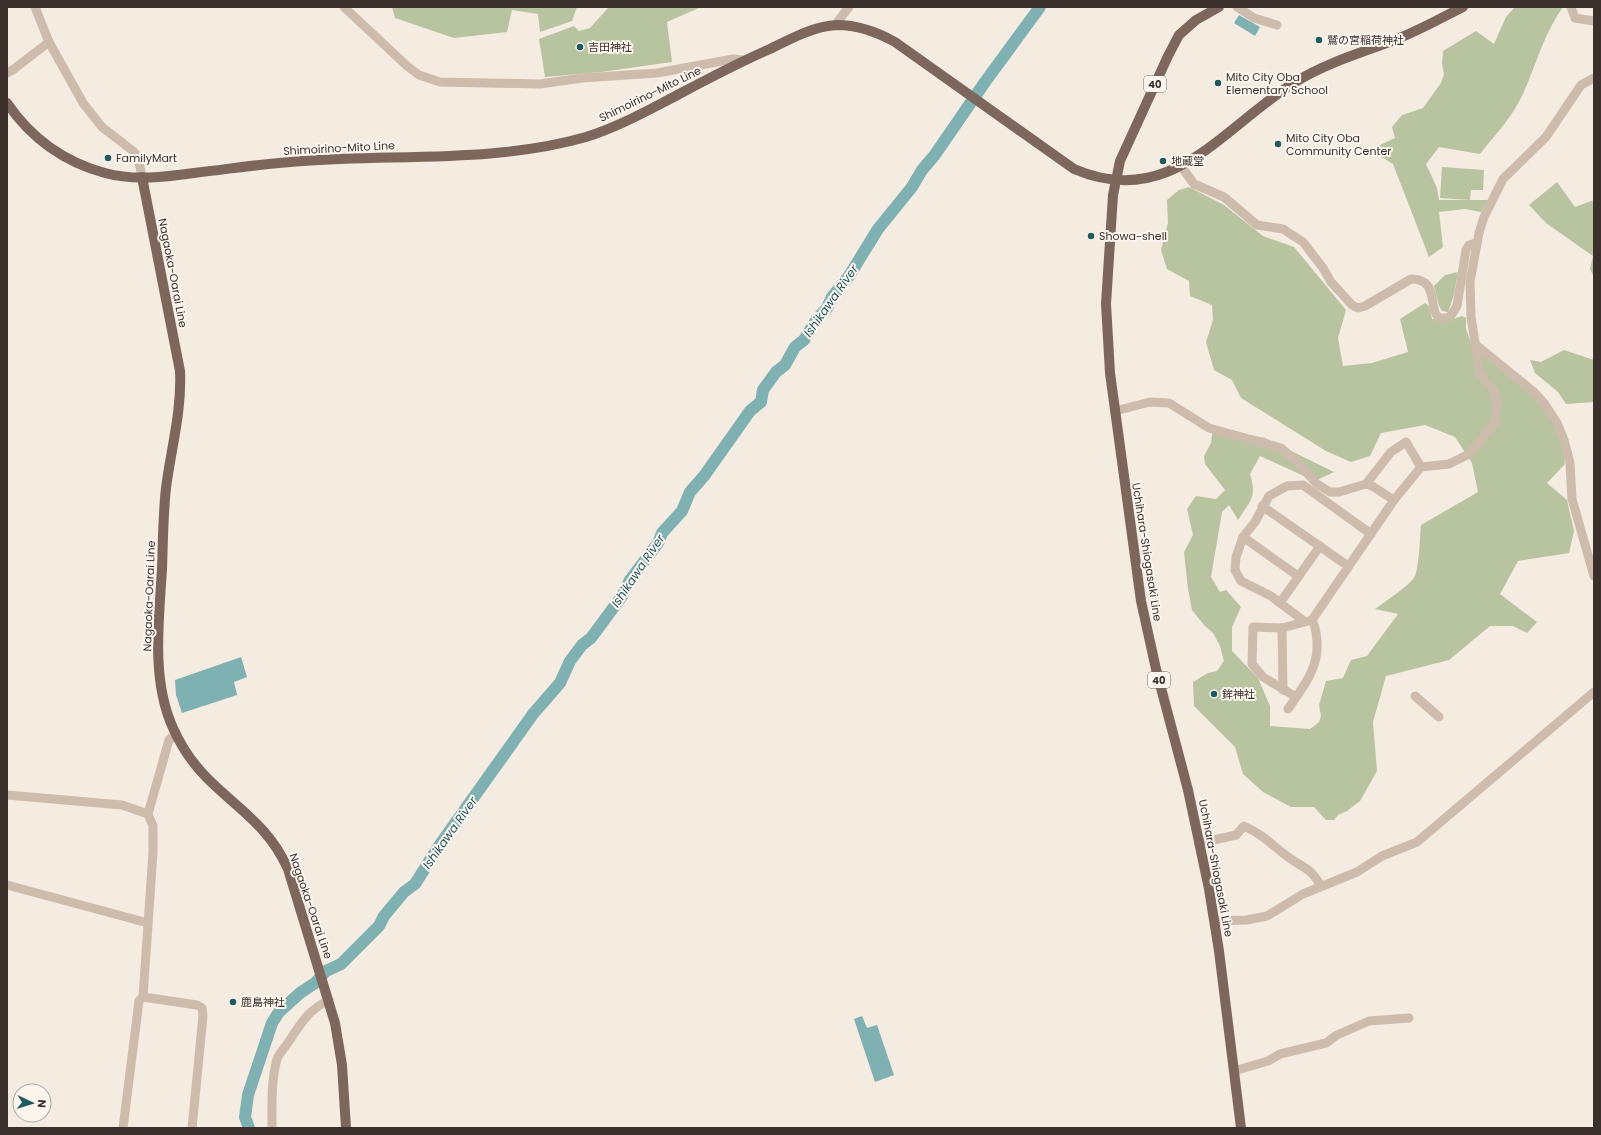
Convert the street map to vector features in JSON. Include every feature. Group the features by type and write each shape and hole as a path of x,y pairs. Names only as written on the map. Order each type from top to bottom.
{"main road":[{"name":"Uchihara-Shiogasaki Line","path":"1219,7 1192,23 1174,42 1120,161 1115,179 1106,304 1108,349 1133,550 1147,630 1182,763 1200,843 1214,921 1241,1128"},
{"name":"Shimoirino-Mito Line","path":"142,178 165,177 302,161 485,153 558,144 609,129 744,60 805,34 835,25 861,28 886,37 1074,169 1092,175 1115,179 1139,179 1154,177 1181,166 1198,156 1297,81 1334,63 1399,38 1463,7"},
{"path":"7,103 20,121 35,136 68,159 106,174 142,178"},
{"name":"Nagaoka-Oarai Line","path":"142,178 180,371 176,427 166,489 159,623 160,679 167,712 176,734 186,751 206,777 258,823 276,846 288,869 328,997 342,1065 346,1128"}],"street":[{"path":"35,7 49,42 93,117 102,127 134,152 138,157 142,178"},
{"path":"344,7 407,66 419,75 440,82 540,84 582,78 657,73 733,59 744,60"},
{"path":"835,25 849,7"},
{"path":"1236,7 1254,18 1277,25"},
{"path":"1572,7 1575,18 1594,21"},
{"path":"7,73 19,66 49,42"},
{"path":"1296,697 1263,677 1252,664 1253,627 1282,628 1308,620 1394,500 1421,467 1450,464 1469,454 1495,423 1497,402 1494,392 1480,374 1476,345 1472,330 1470,282 1476,243 1484,217 1502,179 1546,137 1581,85 1594,78"},
{"path":"1181,166 1194,184 1224,197 1249,220 1257,225 1283,229 1303,242 1323,268 1331,282 1352,305 1358,308 1365,306 1411,279 1417,279 1428,286 1432,291 1433,310 1435,314 1443,318 1450,318 1457,306 1466,250 1469,245 1476,243"},
{"path":"1476,345 1534,392 1544,403 1557,423 1564,440 1570,463 1572,499 1594,576"},
{"path":"1115,411 1150,402 1169,403 1209,428 1281,448 1297,462 1317,484 1330,492 1339,492 1366,484 1372,486 1394,500"},
{"path":"1366,484 1391,452 1406,442 1421,467"},
{"path":"1288,709 1309,679 1315,662 1317,650 1316,625 1271,596 1241,581 1235,570 1236,557 1243,537 1255,522 1262,506 1269,496 1287,486 1303,485 1371,534"},
{"path":"1262,506 1348,566"},
{"path":"1243,537 1298,576"},
{"path":"1280,603 1320,546"},
{"path":"1282,628 1283,690"},
{"path":"1214,921 1247,920 1267,916 1303,894 1357,872 1382,856 1417,842 1594,692"},
{"path":"1415,696 1439,717"},
{"path":"123,1128 139,1001 143,997 153,826 149,809 169,740 176,734"},
{"path":"7,795 122,805 149,809"},
{"path":"1200,843 1236,835 1244,826 1268,839 1285,855 1308,868 1321,886"},
{"path":"7,885 148,923"},
{"path":"143,997 197,1005 202,1008 203,1016 192,1128"},
{"path":"272,1128 273,1086 278,1056 297,1026 328,997"},
{"path":"1234,1071 1268,1061 1280,1054 1326,1043 1344,1032 1369,1021 1408,1018"}],"green space":[{"path":"392,7 577,7 572,21 540,32 538,14 512,10 507,32 454,38 395,18"},
{"path":"609,7 701,7 667,22 672,62 601,72 545,77 539,39 574,26 579,31 590,28"},
{"path":"1515,7 1563,7 1545,38 1519,102 1480,154 1439,147 1426,164 1437,188 1439,200 1488,200 1481,212 1465,209 1439,212 1443,247 1429,257 1393,164 1377,154 1378,146 1395,138 1392,127 1402,115 1423,108 1441,83 1444,74 1442,64 1443,51 1476,31 1494,44 1506,17"},
{"path":"1442,167 1484,170 1483,190 1471,190 1470,200 1440,198"},
{"path":"1557,182 1575,207 1594,200 1594,277 1590,269 1593,256 1546,223 1529,205"},
{"path":"1189,187 1224,205 1263,236 1294,247 1346,310 1338,338 1343,366 1372,363 1408,352 1400,319 1425,303 1429,306 1432,319 1451,320 1462,316 1466,318 1466,329 1472,346 1542,404 1562,440 1565,464 1547,483 1567,500 1574,531 1569,553 1518,561 1500,594 1537,622 1527,633 1513,626 1490,626 1449,660 1386,676 1373,722 1377,771 1360,801 1347,811 1338,815 1334,820 1326,820 1314,807 1291,807 1263,792 1243,774 1235,747 1194,706 1193,682 1208,673 1217,671 1224,661 1220,646 1213,633 1204,625 1192,610 1184,552 1193,535 1187,509 1196,496 1216,499 1225,490 1205,464 1204,456 1211,443 1213,428 1265,438 1334,472 1315,481 1260,456 1250,474 1253,488 1252,498 1238,520 1229,505 1222,512 1211,577 1220,592 1226,590 1241,607 1232,627 1232,651 1258,678 1270,706 1270,726 1310,729 1319,722 1321,716 1319,705 1326,681 1343,678 1351,660 1367,656 1398,614 1375,609 1401,590 1414,578 1418,561 1421,525 1478,492 1472,463 1455,437 1425,425 1381,433 1370,456 1351,462 1326,451 1241,398 1232,380 1214,370 1206,342 1213,320 1212,305 1190,296 1189,281 1167,269 1161,250 1168,223 1167,200 1179,190"},
{"path":"1458,272 1454,295 1448,312 1442,311 1439,306 1434,286 1445,275"},
{"path":"1564,350 1594,360 1594,402 1566,404 1558,392 1535,373 1530,360 1541,362"}],"water":[{"path":"1239,15 1260,27 1255,36 1234,23"},
{"path":"241,657 247,677 234,682 237,695 182,713 176,695 175,680"},
{"path":"862,1016 867,1028 877,1025 894,1075 875,1082 854,1019"}],"waterway":[{"name":"Ishikawa River","path":"249,1128 245,1117 248,1095 272,1023 279,1012 300,993 315,983 326,971 341,964 379,926 384,916 404,892 415,884 439,846 533,714 560,683 570,661 582,645 591,638 622,596 630,580 658,543 662,533 682,511 690,492 704,476 750,411 761,402 763,390 776,372 785,365 795,347 804,340 817,319 827,308 832,297 849,276 878,229 912,187 922,170 934,156 985,82 1040,7"}],"place":[{"name":"鷲の宮稲荷神社","path":"1319,40"},
{"name":"吉田神社","path":"580,47"},
{"name":"Mito City Oba Elementary School","path":"1218,83"},
{"name":"Mito City Oba Community Center","path":"1278,144"},
{"name":"FamilyMart","path":"108,158"},
{"name":"地蔵堂","path":"1163,161"},
{"name":"Showa-shell","path":"1091,236"},
{"name":"鉾神社","path":"1214,694"},
{"name":"鹿島神社","path":"233,1002"}]}
